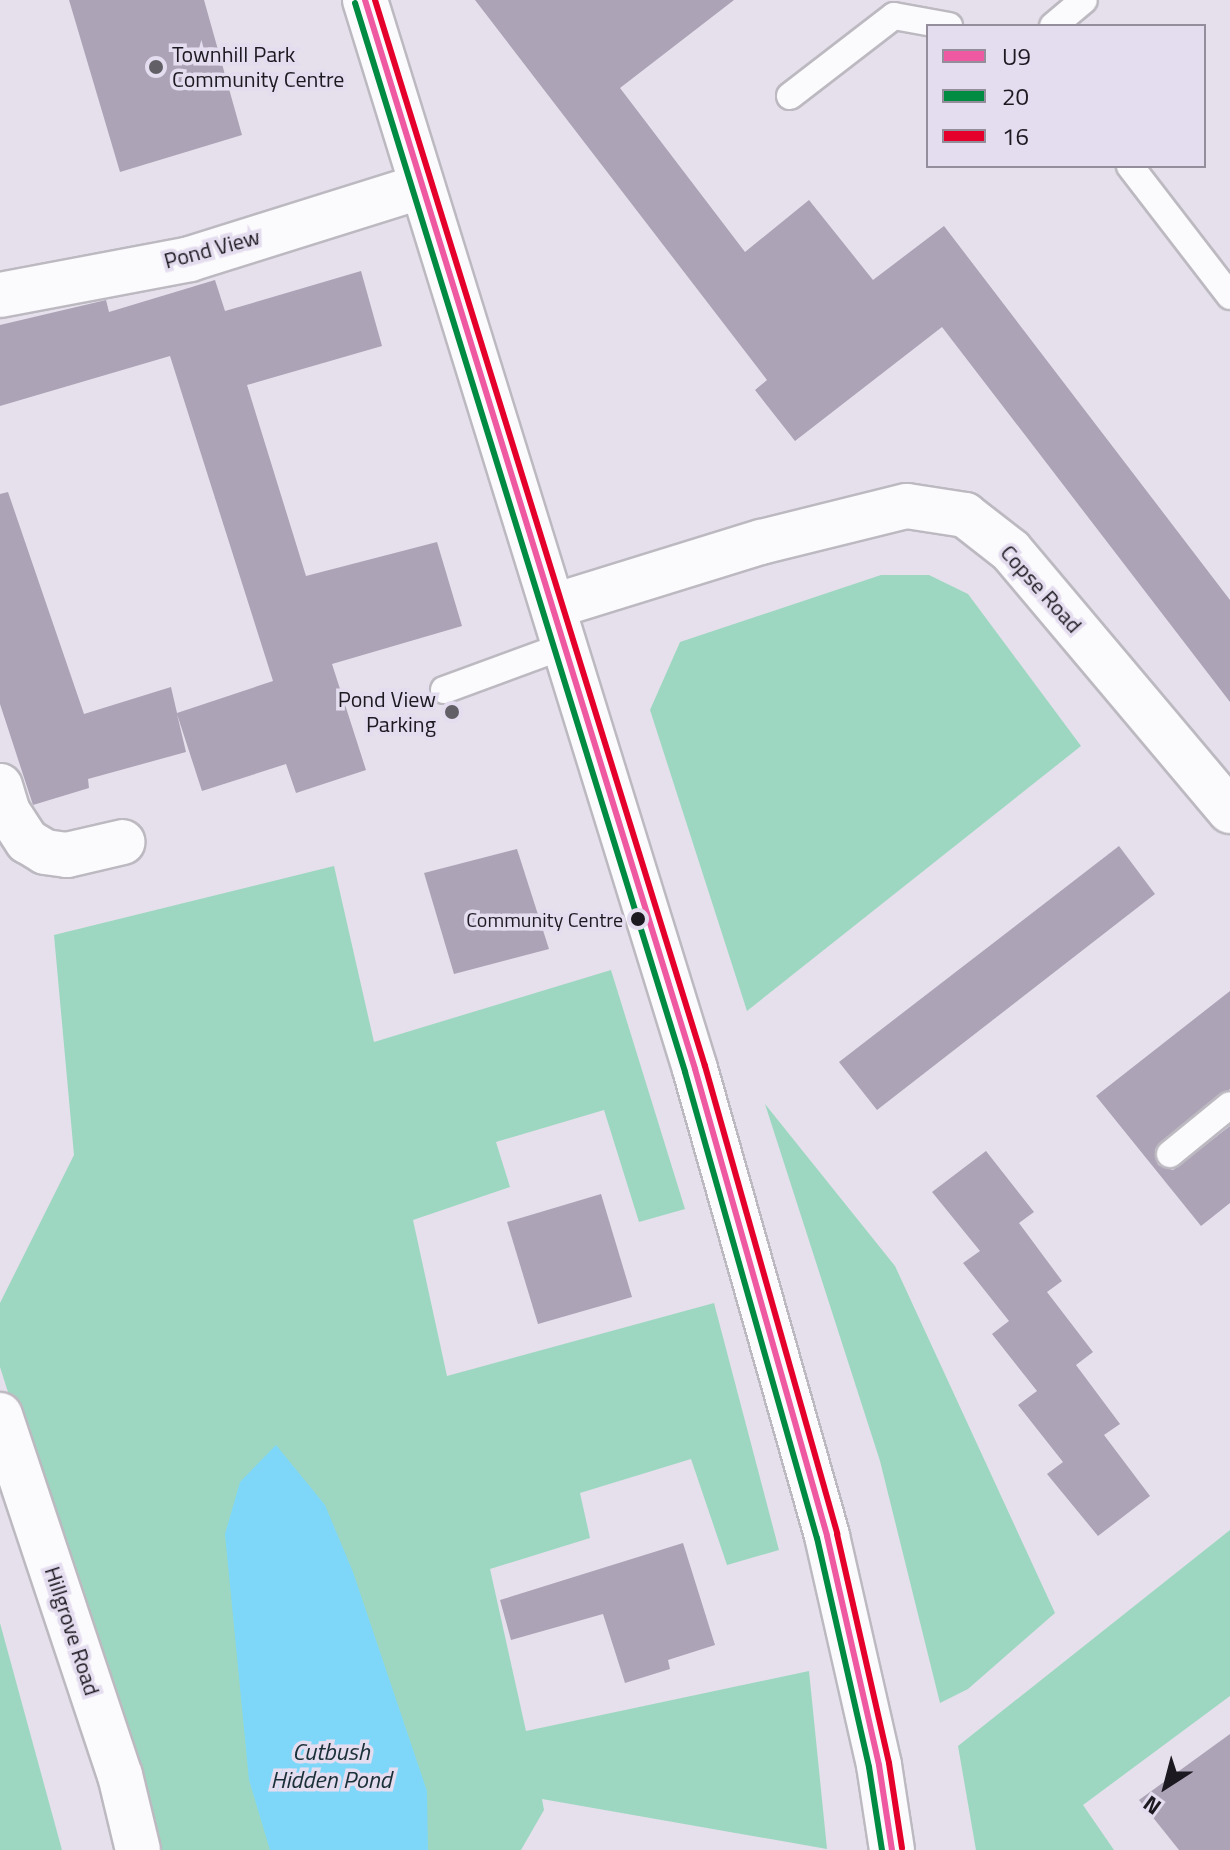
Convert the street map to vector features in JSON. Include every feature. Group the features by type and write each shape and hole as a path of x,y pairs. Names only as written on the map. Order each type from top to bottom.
{"street":[{"path":"365,0 420,187 560,626 695,1069 827,1536 879,1765 892,1850"},
{"name":"Pond View","path":"0,295 190,259 420,187"},
{"name":"Copse Road","path":"560,626 761,542 907,506 965,515 1011,551 1230,811"},
{"path":"0,786 8,812 27,841 45,852 67,855 123,842"},
{"name":"Hillgrove Road","path":"0,1415 120,1775 138,1850"}],"lane":[{"path":"1055,24 1084,0"},
{"path":"790,96 894,16 938,24"},
{"path":"1132,168 1230,296"},
{"path":"444,690 560,626"},
{"path":"1170,1154 1230,1105"}],"green space":[{"path":"881,575 929,575 968,594 1081,746 747,1011 650,710 680,642"},
{"path":"334,866 374,1042 611,970 685,1209 639,1222 604,1110 496,1142 510,1187 413,1220 447,1376 714,1303 779,1550 727,1565 691,1459 580,1493 590,1538 490,1569 526,1731 809,1671 827,1849 542,1799 544,1810 521,1850 154,1850 0,1367 0,1303 74,1155 54,935"},
{"path":"765,1104 895,1266 1055,1613 968,1689 940,1703 880,1461"},
{"path":"1230,1530 1230,1696 1083,1805 1114,1850 976,1850 958,1746"},
{"path":"0,1623 62,1850 0,1850"}],"water":[{"name":"Cutbush Hidden Pond","path":"276,1445 325,1505 353,1572 427,1791 428,1850 270,1850 249,1780 225,1534 240,1482"}],"building":[{"name":"Townhill Park Community Centre","path":"69,0 204,0 242,135 120,172"},
{"path":"475,0 734,0 620,88 745,252 809,200 873,280 944,226 1230,600 1230,702 942,327 795,441 755,390 767,380"},
{"path":"361,271 382,346 247,385 306,576 437,542 462,626 332,664 366,770 296,793 286,764 202,791 177,714 186,752 88,779 89,788 33,805 0,704 0,494 8,492 84,714 171,687 177,713 273,681 170,356 0,406 0,325 106,300 109,312 215,280 225,311"},
{"path":"1119,846 1155,894 877,1110 839,1062"},
{"path":"517,849 549,949 454,974 424,873"},
{"path":"1230,991 1230,1089 1155,1149 1158,1165 1173,1170 1230,1126 1230,1203 1201,1226 1096,1096"},
{"path":"986,1151 1034,1212 1019,1223 1062,1281 1047,1292 1093,1352 1076,1365 1120,1424 1104,1435 1150,1496 1098,1536 1047,1474 1063,1462 1018,1405 1037,1391 992,1334 1009,1321 963,1263 980,1251 932,1192"},
{"path":"601,1194 632,1297 538,1324 507,1222"},
{"path":"683,1543 715,1645 668,1660 670,1669 625,1683 603,1614 511,1640 500,1600"},
{"path":"1230,1734 1230,1850 1179,1850 1139,1800"}],"transit line":[{"name":"U9","path":"365,0 695,1069 827,1536 879,1765 892,1850"},
{"name":"16","path":"375,0 705,1066 837,1534 889,1763 902,1848"},
{"name":"20","path":"355,3 685,1072 817,1538 869,1767 882,1850"}],"place":[{"name":"Townhill Park Community Centre","path":"156,67"},
{"name":"Pond View Parking","path":"452,712"},
{"name":"Community Centre","path":"638,919"}]}
